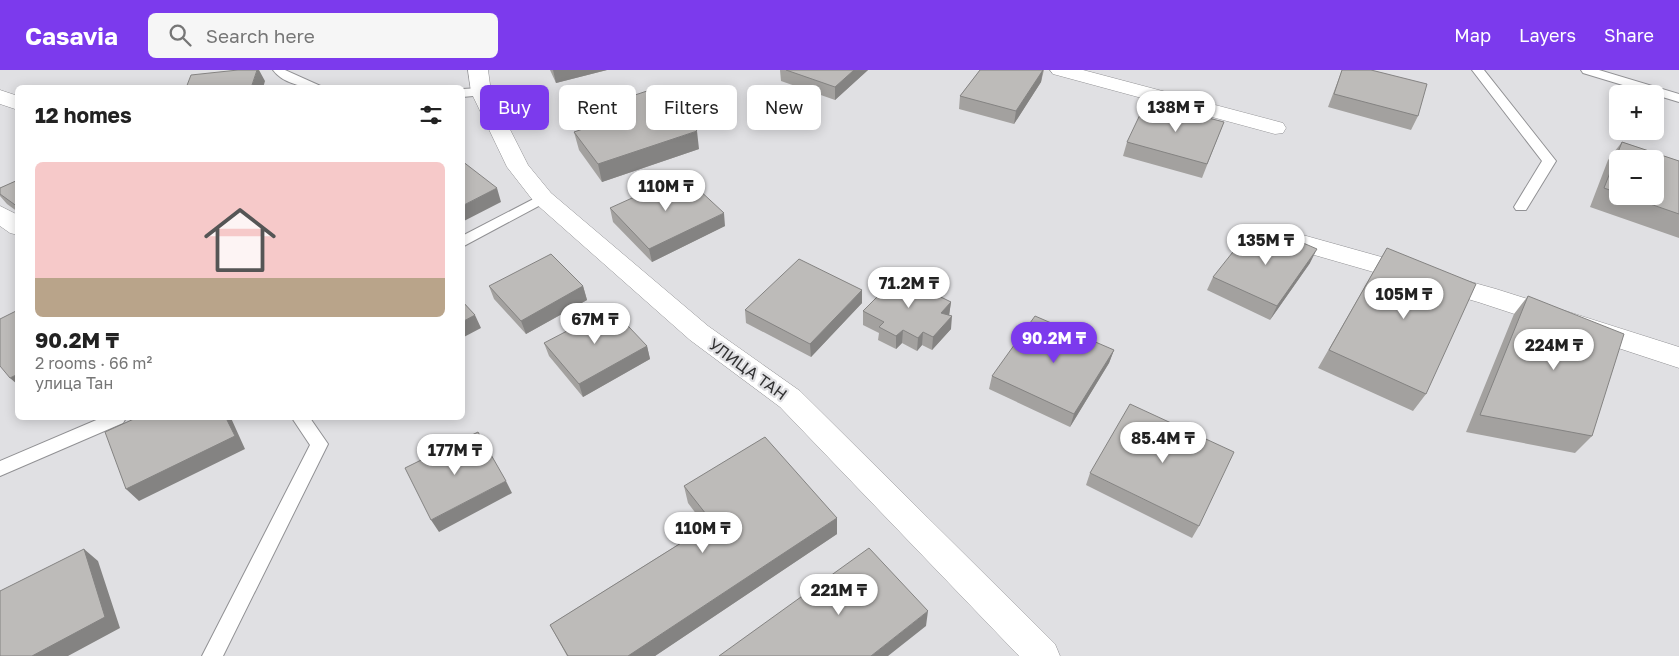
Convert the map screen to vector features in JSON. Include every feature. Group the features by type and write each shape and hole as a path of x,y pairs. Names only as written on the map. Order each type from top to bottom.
{"street":[{"path":"1060,70 1274,128"},
{"name":"УЛИЦА ТАН","path":"471,88 518,167 544,198 699,333 790,399 1043,656"},
{"path":"0,96 15,103"},
{"path":"0,214 15,225"},
{"path":"1292,240 1367,259 1590,327 1679,358"}],"lane":[{"path":"279,70 282,74 311,85"},
{"path":"1478,70 1549,161 1521,207"},
{"path":"1587,70 1679,98"},
{"path":"465,240 544,198"},
{"path":"0,469 112,420"},
{"path":"212,656 319,444 302,420"}],"building":[{"path":"257,70 252,85 187,85 191,75"},
{"path":"786,70 854,70 835,87"},
{"path":"980,70 1043,70 1016,111 960,96"},
{"path":"1342,70 1371,70 1427,84 1418,116 1334,94"},
{"path":"646,91 646,130 697,131 598,164 574,132 580,130 636,130 636,95"},
{"path":"1146,102 1224,122 1207,164 1127,142"},
{"path":"1622,142 1646,150 1619,150"},
{"path":"1664,156 1679,161 1679,214 1653,205 1664,205"},
{"path":"465,163 497,188 465,204"},
{"path":"683,175 724,213 649,249 610,208"},
{"path":"1609,175 1609,190 1604,188"},
{"path":"15,181 15,205 0,194 0,188"},
{"path":"1278,232 1317,249 1277,306 1213,277 1248,233 1270,242"},
{"path":"1387,248 1476,284 1426,394 1329,350"},
{"path":"551,254 583,286 521,321 489,286"},
{"path":"799,259 862,290 810,344 745,310"},
{"path":"898,276 951,302 941,313 952,316 933,337 923,332 918,338 903,330 896,336 879,327 884,322 863,311"},
{"path":"1528,296 1624,334 1592,436 1480,415"},
{"path":"465,304 475,315 465,320"},
{"path":"611,308 647,346 579,384 544,343"},
{"path":"15,312 15,376 10,378 0,366 0,319"},
{"path":"1035,316 1114,350 1074,414 992,376"},
{"path":"1130,404 1234,452 1199,526 1090,473"},
{"path":"132,420 227,420 235,436 126,489 105,432"},
{"path":"478,432 506,481 431,520 405,468"},
{"path":"765,437 837,518 628,656 568,656 550,625 713,523 684,486"},
{"path":"869,548 928,611 871,656 719,656"},
{"path":"84,549 105,617 32,656 0,656 0,591"}]}
